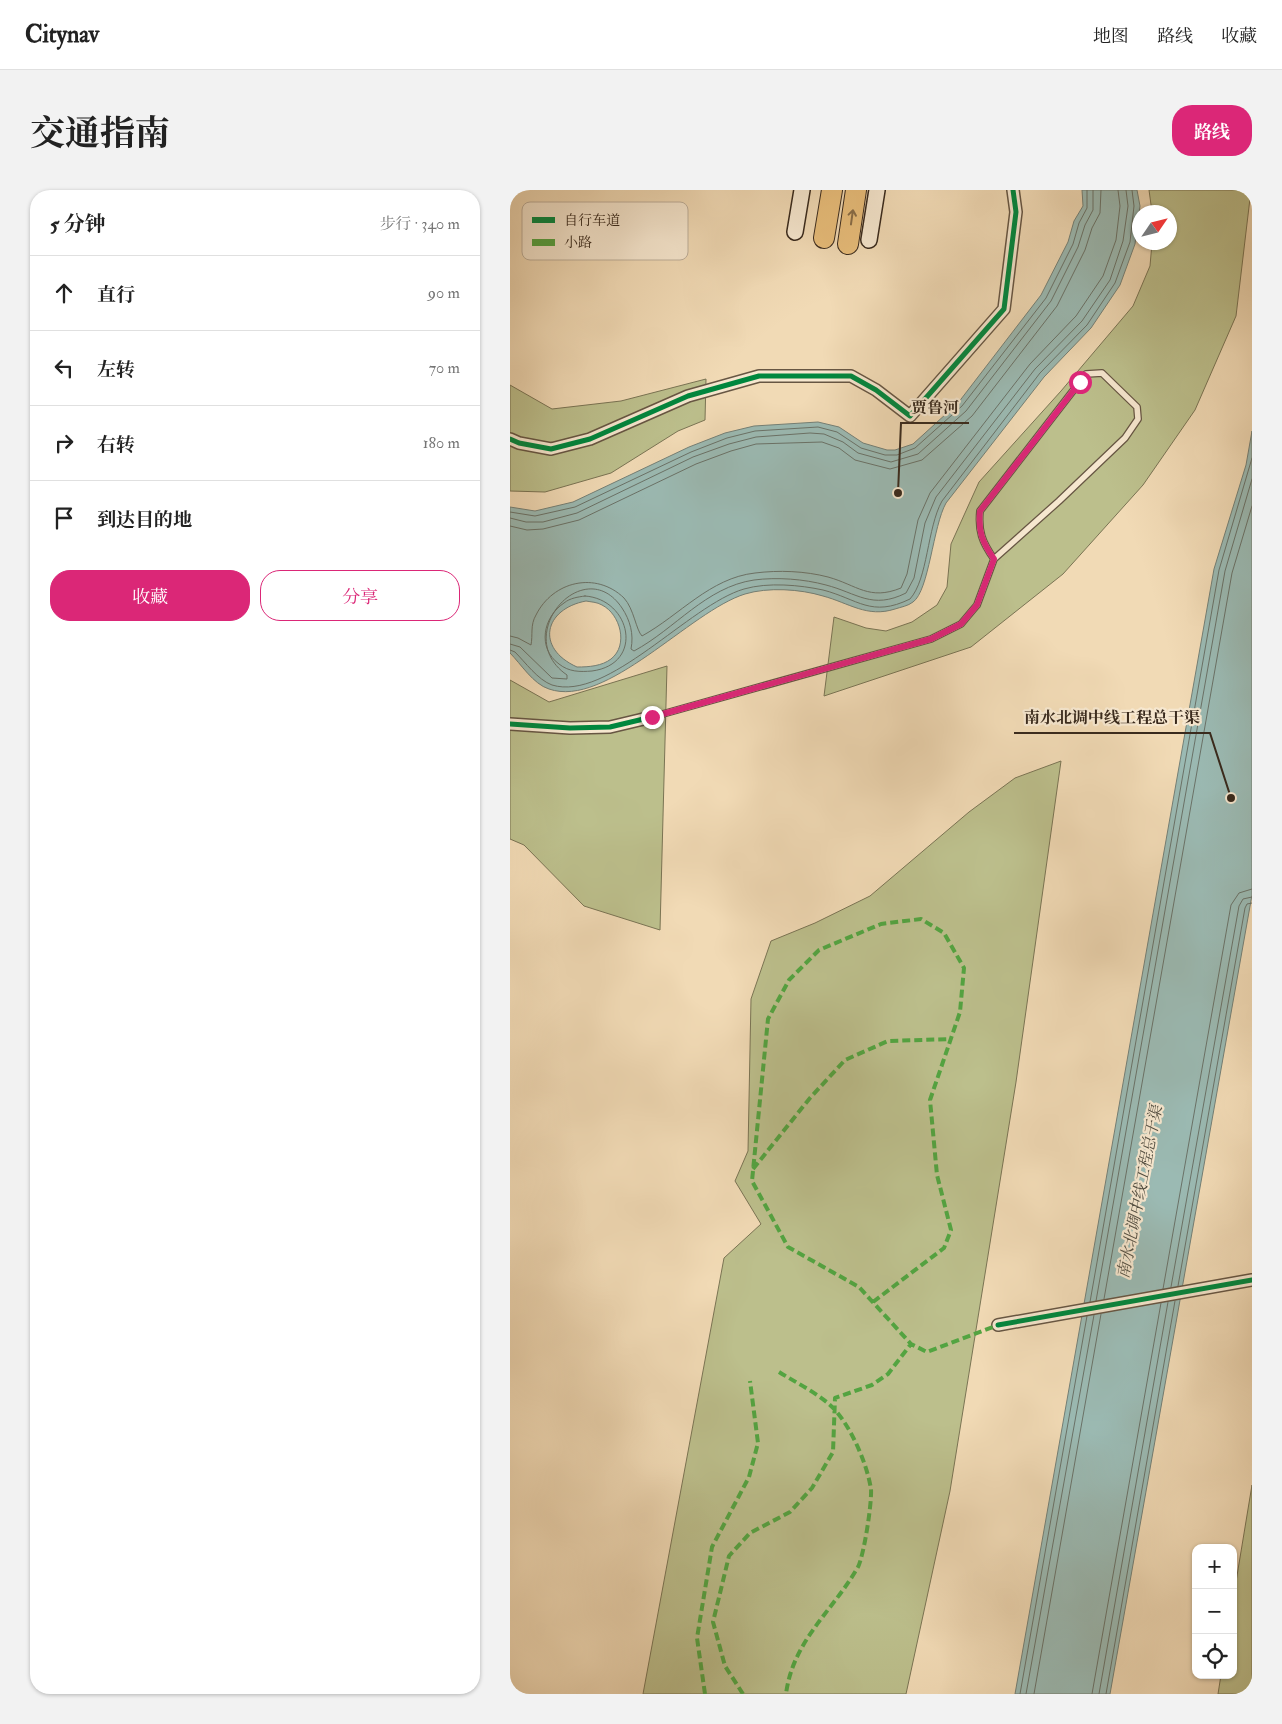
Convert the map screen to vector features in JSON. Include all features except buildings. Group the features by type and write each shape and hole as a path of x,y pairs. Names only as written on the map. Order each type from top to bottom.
{"highway":[{"path":"824,238 832,190"},
{"path":"848,244 856,190"}],"main road":[{"path":"795,232 802,190"},
{"path":"869,240 877,190"}],"street":[{"path":"510,439 519,443 551,449 590,439 688,396 759,376 851,376 876,390 910,416 1004,309 1016,212 1013,190"},
{"path":"510,724 570,728 610,727 652,717"},
{"path":"998,1325 1252,1280"}],"lane":[{"path":"652,717 931,639 961,624 977,605 994,559 1125,438 1138,419 1137,407 1102,373 1086,374 980,511 978,529 984,545 994,559"}],"green space":[{"path":"1149,190 1251,190 1236,316 1195,410 1143,485 1063,574 971,647 824,696 834,617 866,628 886,631 912,622 937,605 947,587 951,544 979,482 1061,391 1133,306 1150,266 1151,250 1177,250 1177,205 1151,205"},
{"path":"706,379 705,420 678,431 611,473 545,492 510,491 510,385 552,409 621,401"},
{"path":"667,666 660,930 584,906 524,845 510,839 510,680 549,702"},
{"path":"1061,761 1016,1082 950,1491 906,1694 643,1694 724,1258 761,1224 735,1181 748,1151 751,999 771,941 815,923 870,896 969,812 1015,778"},
{"path":"1252,1485 1252,1694 1218,1694 1220,1679 1237,1679 1237,1576"}],"water":[{"path":"1082,190 1137,190 1140,205 1132,205 1133,250 1120,285 1091,328 1044,377 946,503 923,585 913,602 895,609 876,612 804,592 764,590 745,594 723,604 699,619 622,672 596,685 572,691 549,689 538,683 510,653 510,507 535,511 573,502 689,447 725,433 754,426 818,422 839,427 863,443 887,450 895,450 913,444 958,403 1041,295 1068,242 1074,221 1083,206","holes":["586,601 596,603 608,609 618,622 621,638 620,646 617,653 604,663 595,666 577,667 564,659 555,650 550,640 550,630 554,620 561,612 572,605"]},
{"path":"1252,431 1252,895 1110,1694 1015,1694 1214,569 1246,465"}],"marked path":[{"path":"873,1302 944,1248 951,1230 937,1175 930,1100 960,1012 964,968 944,933 921,919 881,924 819,950 789,980 768,1019 752,1181 788,1247 859,1287 911,1344 927,1352 998,1325"},
{"path":"753,1169 810,1098 845,1060 888,1041 951,1039"},
{"path":"743,1694 725,1666 713,1622 729,1556 750,1533 790,1512 812,1488 833,1452 835,1398 872,1385 888,1374 911,1344"},
{"path":"779,1372 823,1400 835,1410 858,1447 871,1489 867,1529 858,1567 805,1642 790,1675 786,1694"},
{"path":"705,1694 697,1638 712,1547 749,1477 758,1443 750,1381"}],"cycle path":[{"path":"510,439 519,443 551,449 590,439 688,396 759,376 851,376 876,390 910,416 1004,309 1016,212 1013,190"},
{"path":"510,724 570,728 610,727 652,717"},
{"path":"998,1325 1252,1280"}],"place":[{"name":"贾鲁河","path":"898,493"},
{"name":"南水北调中线工程总干渠","path":"1231,798"}],"route":[{"path":"652,717 931,639 961,624 977,605 994,559 984,545 978,529 980,511 1080,382"}]}
